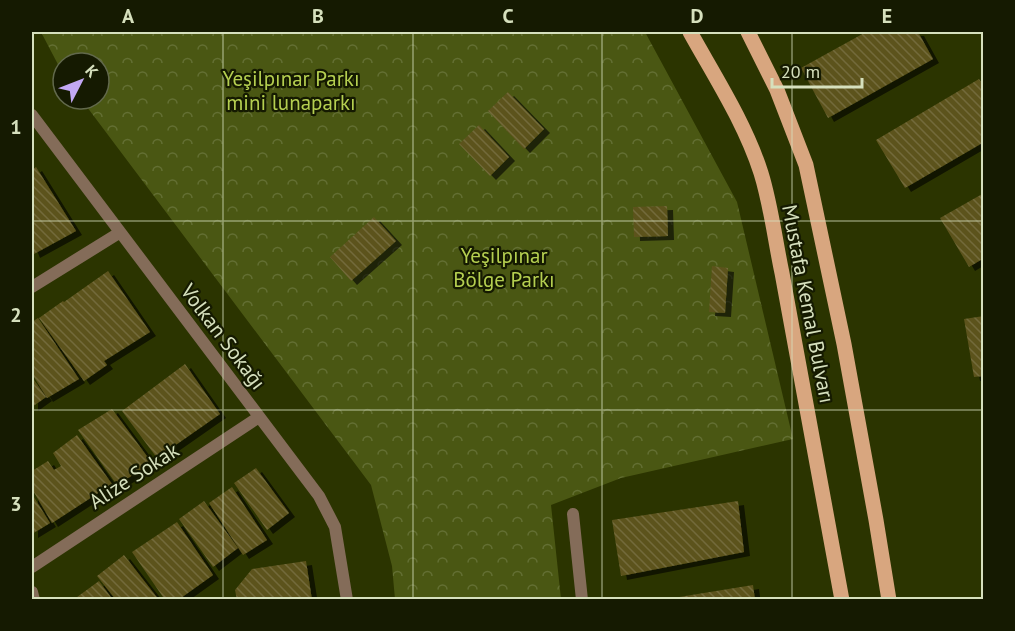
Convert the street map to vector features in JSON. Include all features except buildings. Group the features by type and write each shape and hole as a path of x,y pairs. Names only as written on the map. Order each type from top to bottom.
{"main road":[{"name":"Mustafa Kemal Bulvarı","path":"690,32 737,118 760,172 782,273 842,600"},
{"name":"Mustafa Kemal Bulvarı","path":"748,32 777,90 806,165 844,344 889,600"}],"street":[{"name":"Volkan Sokağı","path":"32,115 319,496 335,527 347,600"},
{"path":"32,287 119,233"},
{"name":"Alize Sokak","path":"32,567 259,417"},
{"path":"573,514 582,600"},
{"path":"32,592 34,600"}],"green space":[{"name":"Yeşilpınar Bölge Parkı","path":"41,32 645,32 737,202 793,439 621,478 551,505 561,599 395,599 392,566 371,485 90,111 111,111 111,51 51,51"}],"park label":[{"name":"Yeşilpınar Parkı mini lunaparkı","path":"291,91"}]}
